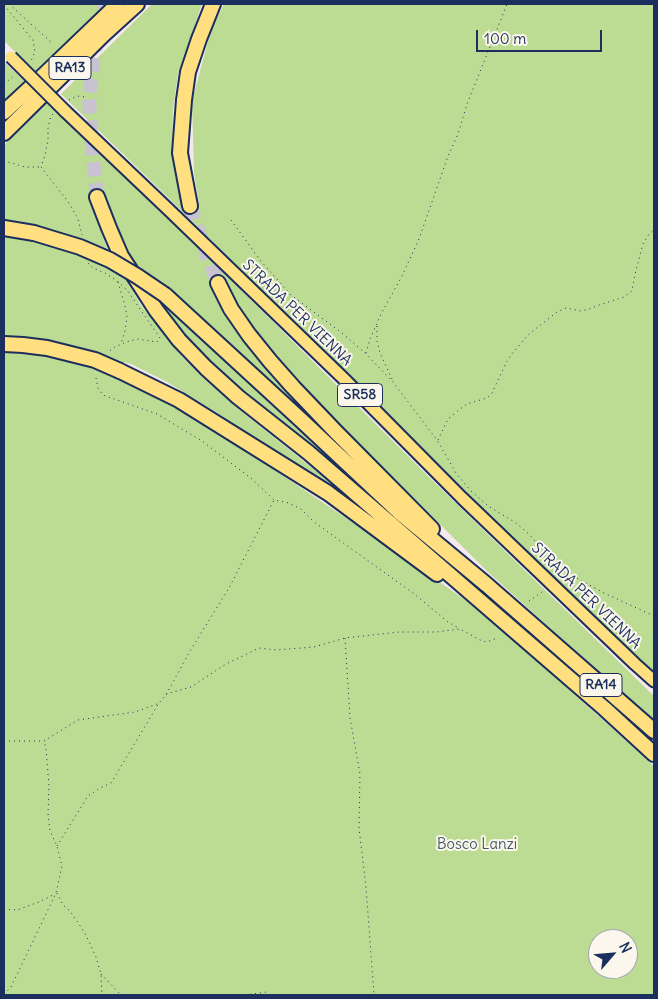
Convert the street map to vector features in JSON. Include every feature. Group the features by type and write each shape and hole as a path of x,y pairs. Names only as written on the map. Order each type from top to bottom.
{"highway":[{"name":"RA13","path":"4,112 118,4"},
{"name":"RA13","path":"4,133 137,4"},
{"path":"190,206 180,153 184,100 188,72 213,4"},
{"path":"97,197 125,263 156,310 179,340 238,398 308,453 491,611"},
{"path":"4,228 34,233 80,247 110,260 165,295 399,512 487,585"},
{"path":"218,283 231,309 249,335 293,387 487,585"},
{"path":"4,344 47,348 95,360 179,400 328,493 471,600 491,611"},
{"name":"RA14","path":"487,585 654,732"},
{"name":"RA14","path":"491,611 586,692 654,754"}],"main road":[{"name":"STRADA PER VIENNA","path":"7,54 345,380 462,498 654,681"}],"path":[{"path":"8,4 52,43"},
{"path":"366,354 367,346 381,314 402,276 419,239 448,156 507,4"},
{"path":"4,5 33,40"},
{"path":"40,167 45,155 51,116 77,96 85,97"},
{"path":"4,164 8,162 40,167 69,203 78,219 82,232 82,241"},
{"path":"231,220 260,260 291,295 342,333 393,382 437,440 456,474 488,506 516,523 530,535 550,565 604,594 654,616"},
{"path":"437,440 448,420 460,409 467,404 487,398 496,386 511,355 529,334 557,312 566,308 581,311 589,309 624,297 632,291 643,244 654,230"},
{"path":"88,262 93,268 105,273 127,290 160,338 157,342 138,339 121,344 105,355"},
{"path":"117,281 124,300 127,317 121,344"},
{"path":"377,325 380,353 393,382"},
{"path":"96,378 98,388 103,395 157,414 202,441 252,479 274,500 289,503 300,509 314,522 413,592 448,622 480,640 487,642 497,638"},
{"path":"57,846 88,796 111,783 159,703 166,695 190,650 230,588 274,500"},
{"path":"529,601 553,584"},
{"path":"166,695 192,687 226,664 259,648 276,650 314,647 345,638 399,632 436,632 460,629"},
{"path":"345,638 350,718 360,774 359,828 366,887 374,995"},
{"path":"4,741 44,741 78,720 134,712 159,703"},
{"path":"4,994 11,987 56,893 62,866 57,846 50,831 48,815 49,786 44,741"},
{"path":"4,909 17,910 56,893"},
{"path":"56,893 85,933 96,957 101,974 102,995"},
{"path":"101,974 121,995"},
{"path":"245,995 267,992"}],"green space":[{"path":"4,4 106,4 37,73 4,41"},
{"path":"152,4 202,4 178,73 173,110 172,148 175,175 183,208 199,203 194,173 192,101 211,30 224,4 654,4 654,674 590,614 61,94"},
{"path":"4,62 27,83 4,105"},
{"name":"Bosco Lanzi","path":"48,102 654,696 654,720 489,573 327,412 276,355 243,314 226,280 212,287 239,332 262,363 320,427 170,289 162,298 313,442 399,520 496,602 494,604 250,398 214,366 183,334 159,302 135,264 118,232 108,199 97,197 89,200 107,248 141,305 182,357 246,415 396,535 216,412 167,382 123,362 118,377 160,395 209,426 468,602 525,650 654,766 654,995 4,995 4,233 35,227 4,220 4,145"}],"tunnel":[{"path":"97,197 89,96 96,36 106,4"},
{"path":"190,206 218,283"}]}
